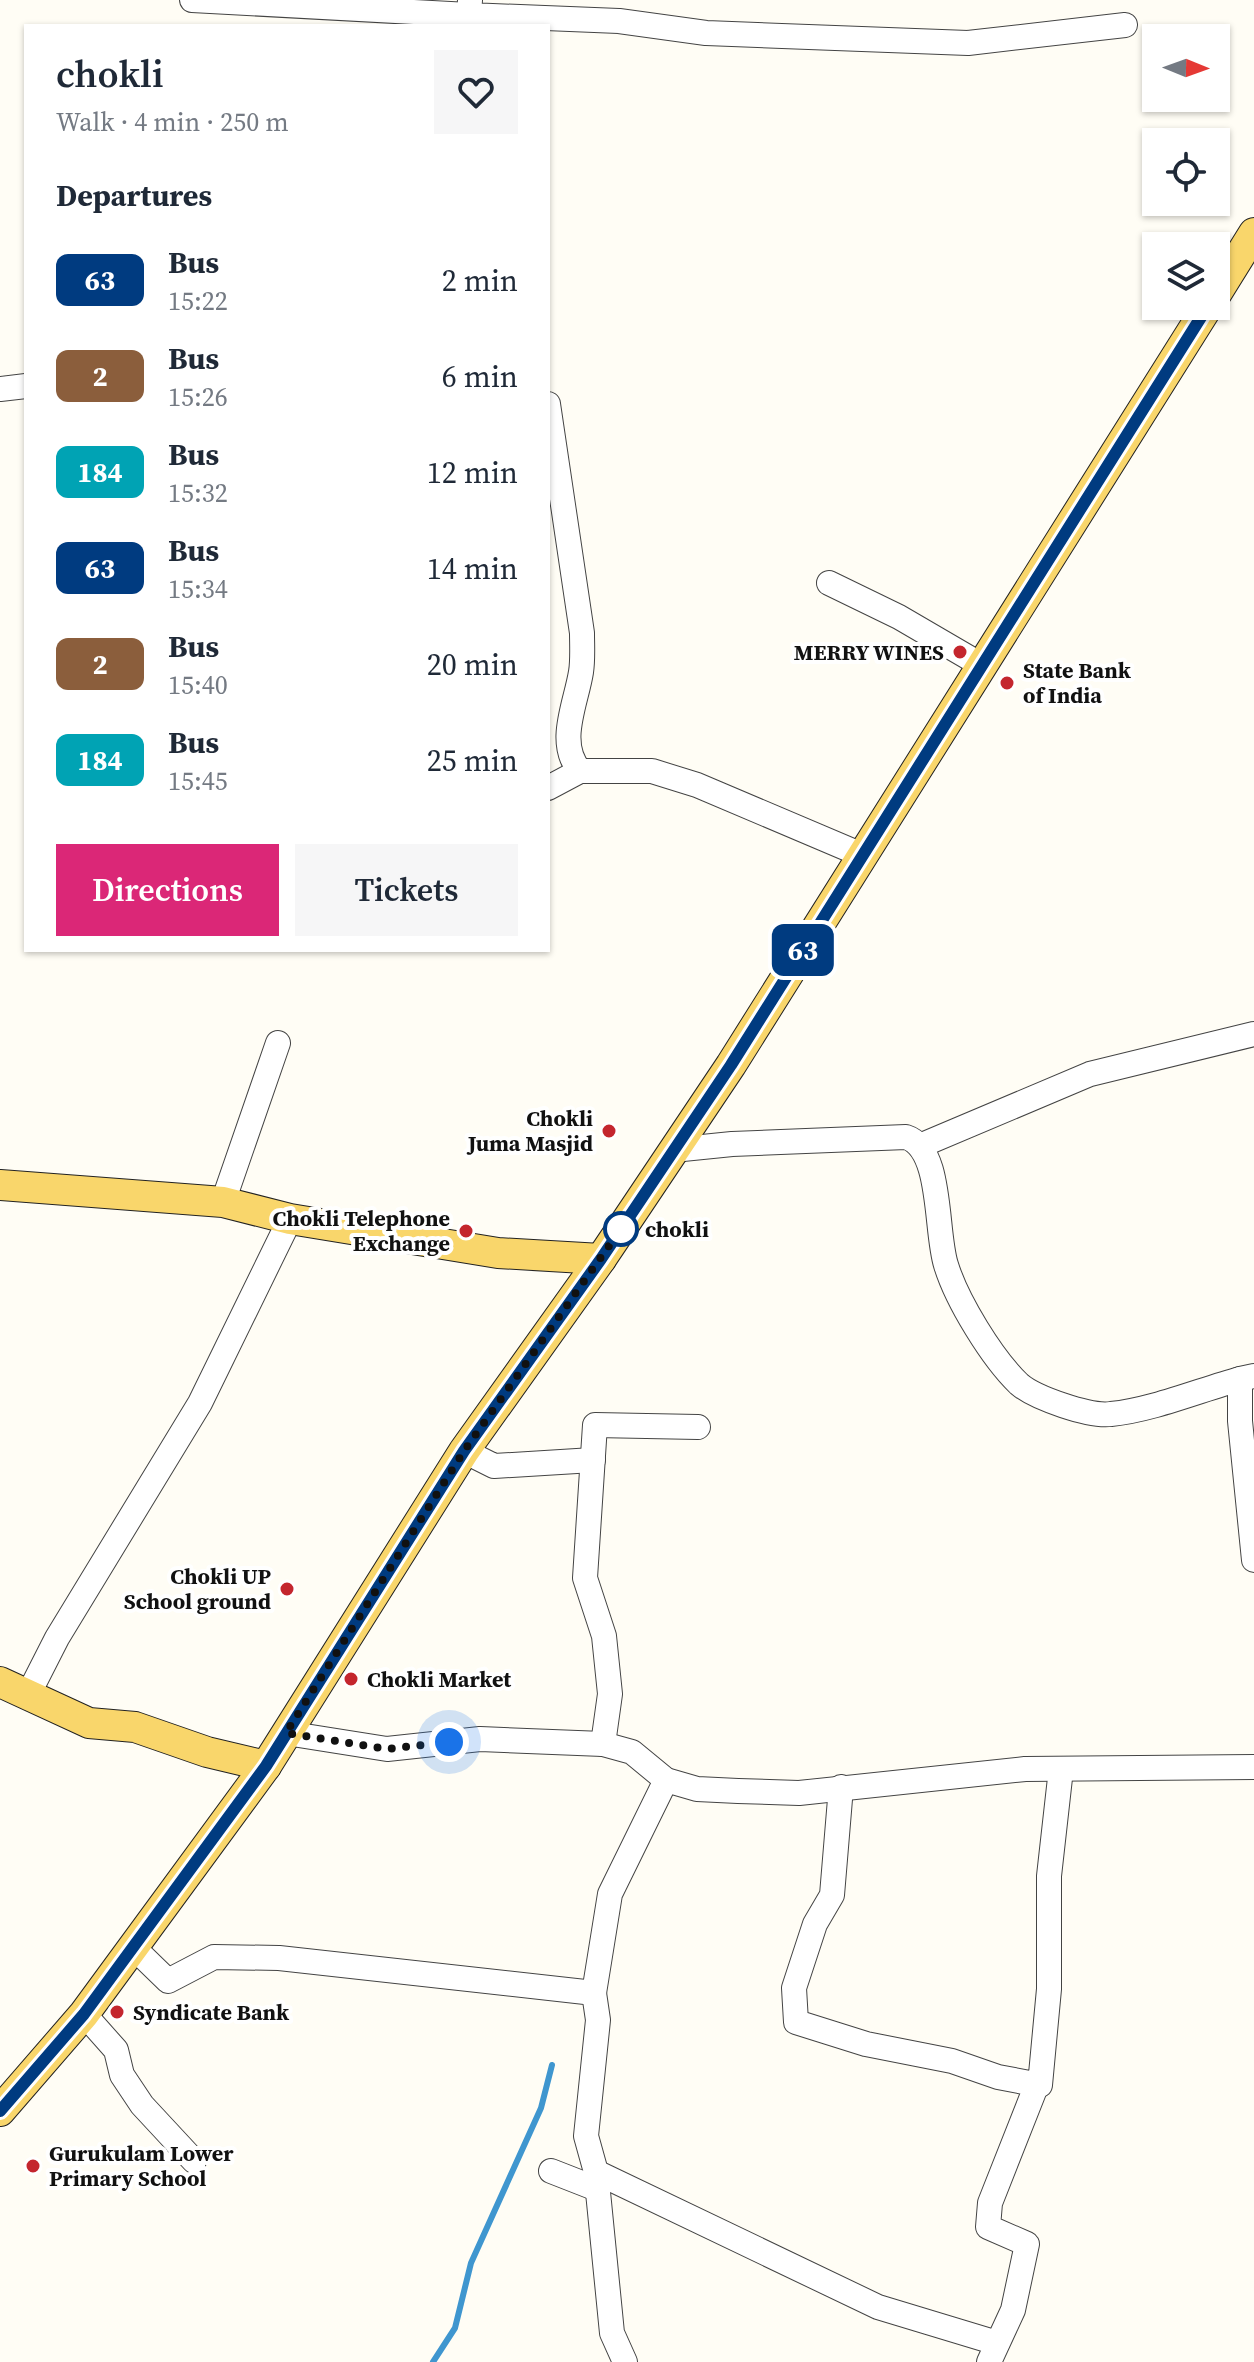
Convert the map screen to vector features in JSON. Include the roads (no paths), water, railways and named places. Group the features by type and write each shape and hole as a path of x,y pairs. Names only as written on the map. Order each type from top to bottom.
{"main road":[{"path":"1230,272 1254,233"},
{"path":"0,2111 84,2014 266,1766 464,1451 601,1259 731,1065 1199,320"},
{"path":"0,1185 223,1202 290,1219 498,1253 601,1259"},
{"path":"0,1682 89,1723 135,1727 207,1752 266,1766"}],"street":[{"path":"192,0 470,7 619,21 706,33 968,43 1125,25"},
{"path":"0,389 24,386"},
{"path":"550,417 582,633 581,672 569,717 571,760 580,771"},
{"path":"829,583 899,617 983,666"},
{"path":"550,787 580,771 652,771 697,785 862,855"},
{"path":"922,1145 1090,1074 1254,1034"},
{"path":"223,1202 278,1043"},
{"path":"673,1150 732,1144 906,1137 922,1145 931,1166 946,1266 975,1325 1020,1385 1065,1406 1109,1415 1247,1377 1240,1421 1254,1560"},
{"path":"28,1695 57,1638 200,1403 290,1219"},
{"path":"603,1744 610,1694 604,1636 585,1578 595,1425 698,1427"},
{"path":"464,1451 494,1466 593,1460"},
{"path":"286,1733 387,1749 480,1739 603,1744 632,1752 666,1780 697,1789 738,1791 799,1793 1010,1770 1254,1767"},
{"path":"551,2171 597,2181 878,2307 993,2352 1013,2310 1027,2244 988,2227 990,2203 1037,2084 1049,1989 1049,1876 1061,1769"},
{"path":"625,2362 612,2333 597,2181 586,2136 598,2020 594,1993 610,1894 666,1780"},
{"path":"841,1787 832,1895 815,1924 794,1988 796,2022 866,2044 952,2061 998,2077 1037,2084"},
{"path":"133,1947 168,1981 214,1957 279,1958 594,1993"},
{"path":"84,2014 116,2050 122,2075 142,2105 194,2161"}],"waterway":[{"path":"433,2362 455,2328 471,2263 541,2108 552,2065"}],"place":[{"name":"MERRY WINES","path":"960,652"},
{"name":"State Bank of India","path":"1007,683"},
{"name":"Chokli Juma Masjid","path":"609,1131"},
{"name":"chokli","path":"621,1229"},
{"name":"Chokli Telephone Exchange","path":"466,1231"},
{"name":"Chokli UP School ground","path":"287,1589"},
{"name":"Chokli Market","path":"351,1679"},
{"name":"Syndicate Bank","path":"117,2012"},
{"name":"Gurukulam Lower Primary School","path":"33,2166"}]}
